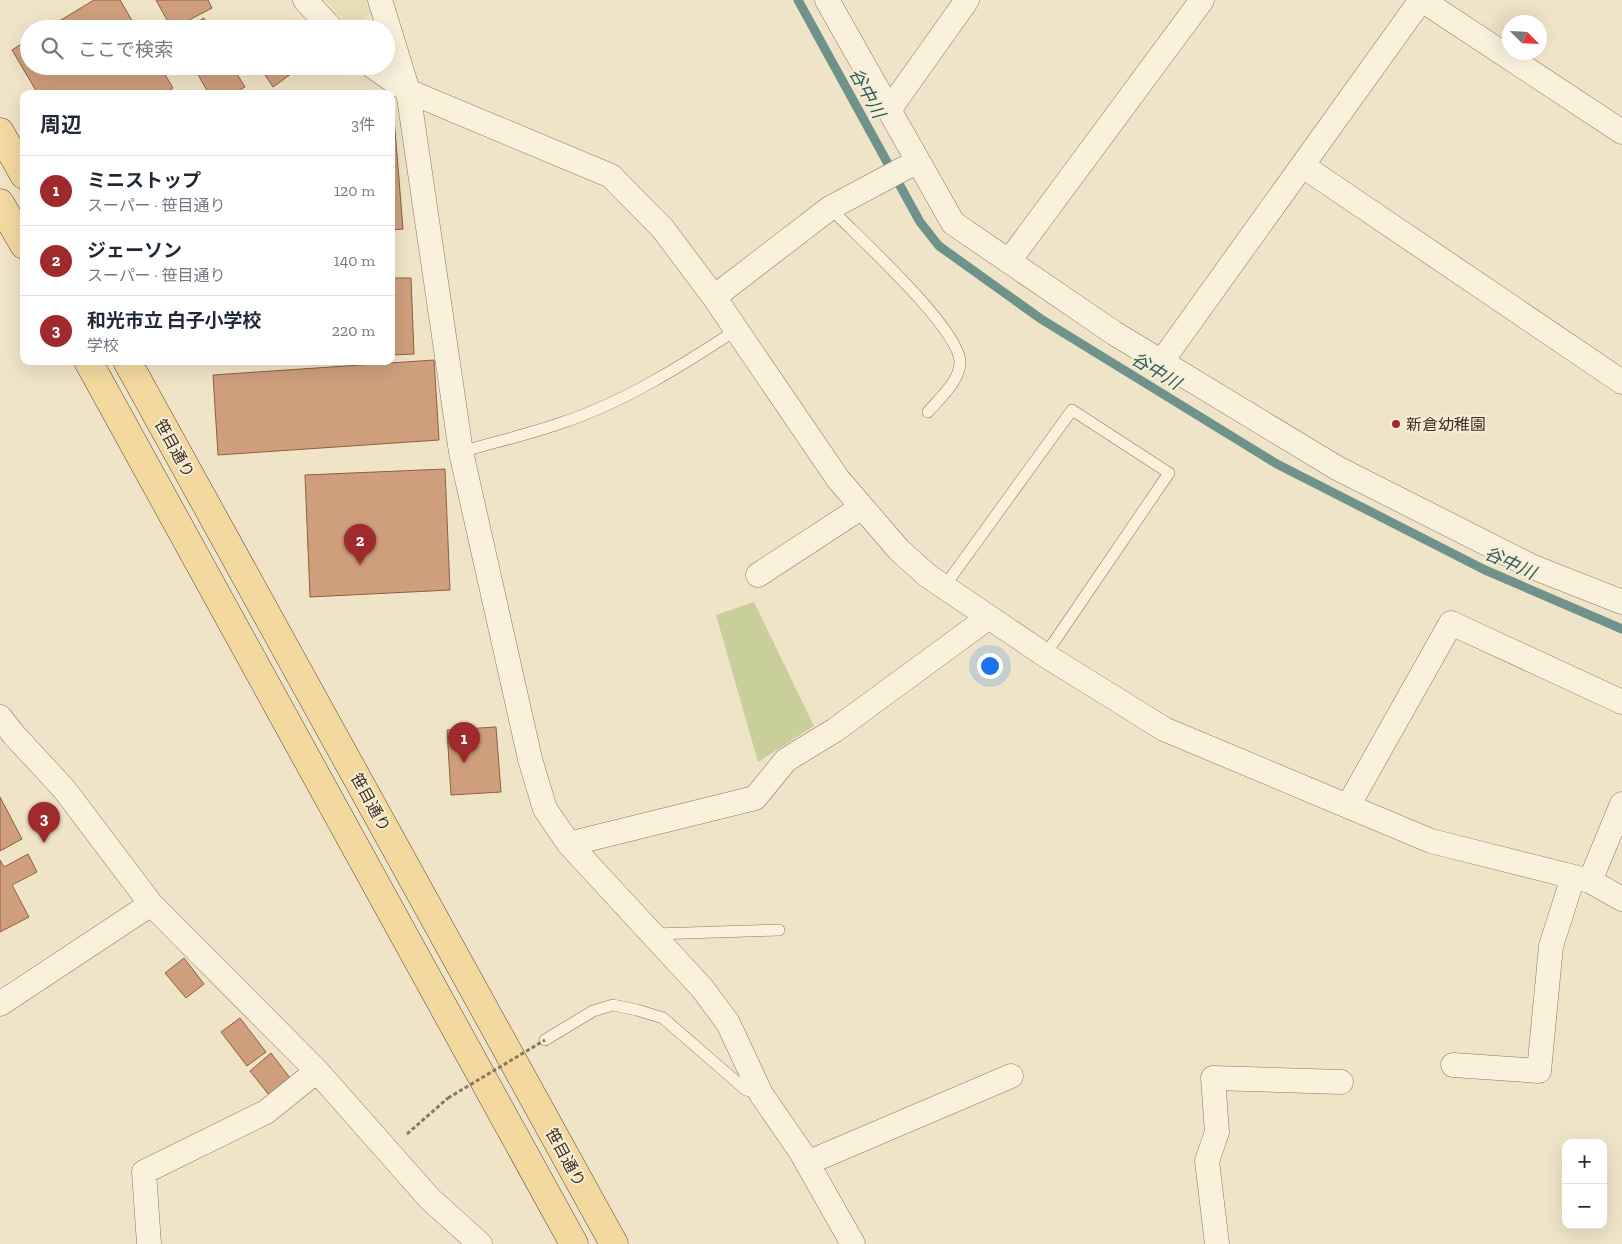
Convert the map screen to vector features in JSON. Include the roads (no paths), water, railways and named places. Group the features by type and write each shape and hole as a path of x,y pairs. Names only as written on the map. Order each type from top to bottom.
{"main road":[{"path":"0,132 20,168"},
{"path":"0,203 20,238"},
{"path":"90,365 574,1244"},
{"name":"笹目通り","path":"128,365 614,1244"}],"street":[{"path":"305,0 324,20"},
{"path":"380,0 386,20"},
{"path":"826,0 889,110 912,165 953,223 1114,333 1337,468 1533,567 1622,602"},
{"path":"889,110 967,0"},
{"path":"1009,261 1202,0"},
{"path":"1162,362 1422,0 1622,132"},
{"path":"395,49 408,91 461,452 530,759 545,809 569,844 702,988 728,1023 761,1094 807,1163 853,1244"},
{"path":"385,75 408,91 610,176 663,229 714,297 838,479 899,550 928,576 1045,655 1164,729 1431,841 1582,879 1622,899"},
{"path":"714,297 830,208 879,184 912,165"},
{"path":"1303,166 1622,382"},
{"path":"758,575 862,507"},
{"path":"569,844 756,798 786,760 835,730 988,617"},
{"path":"1348,806 1451,623 1622,702"},
{"path":"0,717 64,789 151,904 317,1071 430,1198 480,1244"},
{"path":"1453,1065 1539,1071 1551,946 1582,879 1622,804"},
{"path":"0,1004 151,904"},
{"path":"149,1244 144,1172 266,1112 317,1071"},
{"path":"807,1163 1011,1076"},
{"path":"1217,1244 1207,1161 1217,1132 1213,1078 1341,1082"}],"lane":[{"path":"830,208 918,296 955,343 960,363 954,381 928,412"},
{"path":"461,452 565,422 629,393 688,362 736,330"},
{"path":"944,587 1072,410 1169,473 1045,655"},
{"path":"652,934 779,930"},
{"path":"545,1040 592,1011 613,1005 637,1010 663,1018 746,1090 761,1094"}],"waterway":[{"name":"谷中川","path":"798,0 920,222 939,246 1041,319 1277,464 1485,570 1622,629"}],"place":[{"name":"新倉幼稚園","path":"1396,424"},
{"name":"ジェーソン","path":"360,565"},
{"name":"ミニストップ","path":"464,763"},
{"name":"和光市立 白子小学校","path":"44,843"}]}
